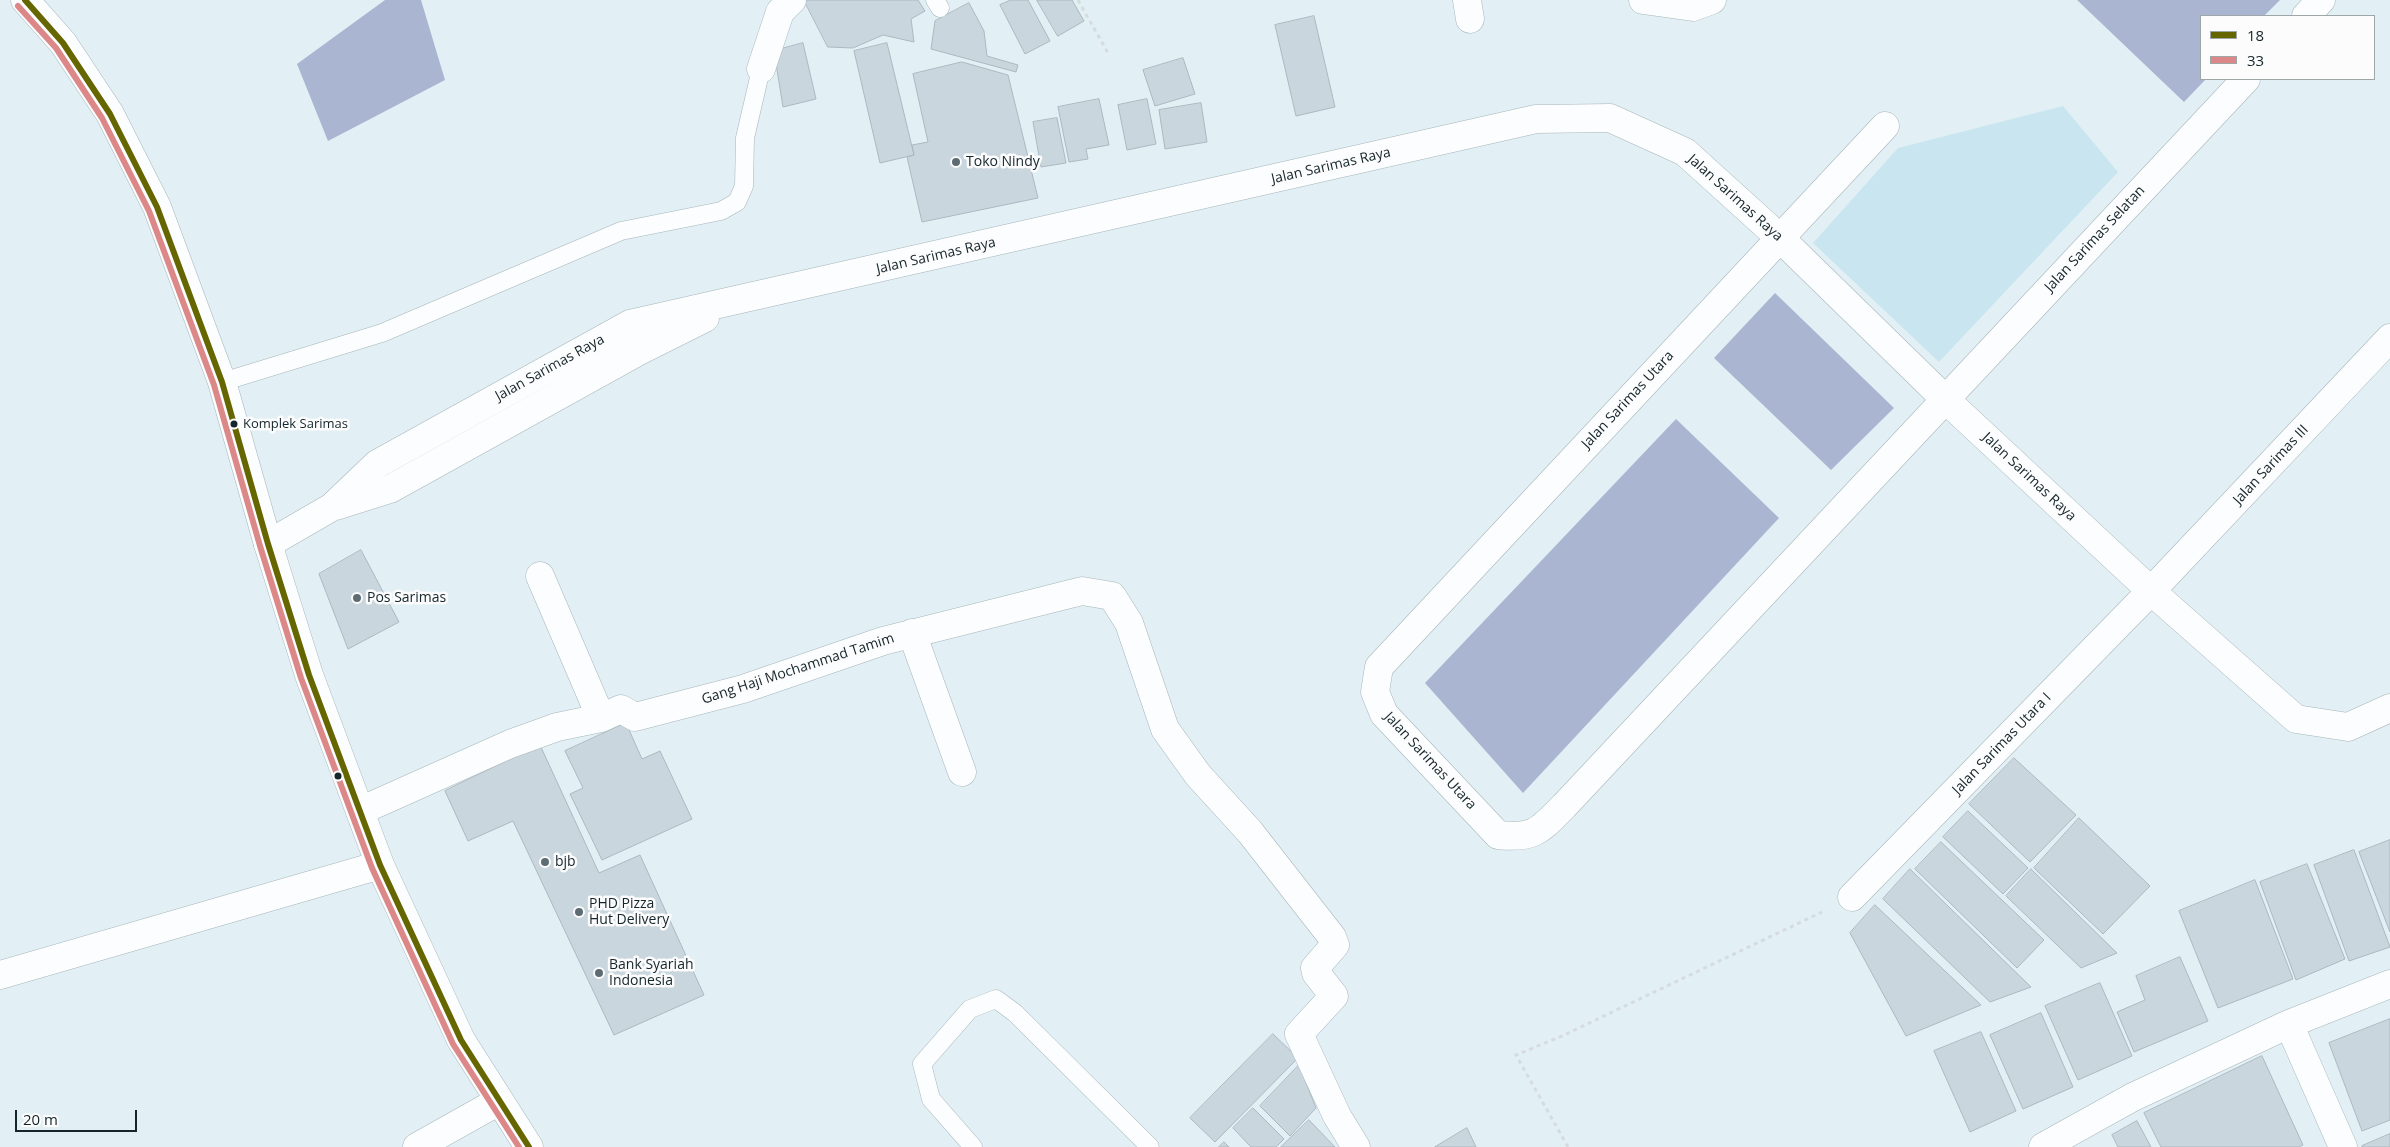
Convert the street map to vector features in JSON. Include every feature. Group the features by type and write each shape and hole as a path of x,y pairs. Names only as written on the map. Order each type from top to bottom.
{"main road":[{"path":"25,0 63,43 110,114 157,207 222,382 268,544 310,675 380,865 461,1040 529,1147"},
{"path":"761,69 780,12 792,0"},
{"path":"1643,0 1693,7 1712,0"},
{"path":"2307,15 2321,0"},
{"name":"Jalan Sarimas Selatan","path":"1945,399 2245,80"},
{"name":"Jalan Sarimas Raya","path":"332,507 377,464 630,324 1536,119 1610,118 1685,152 1780,238 1945,399 2151,591 2296,719 2348,727 2390,708"},
{"name":"Jalan Sarimas Utara","path":"1885,126 1379,667 1375,692 1384,714 1498,835 1519,838 1535,833 1545,825 1945,399"},
{"path":"268,544 332,507 390,489 639,351 737,301"},
{"name":"Jalan Sarimas III","path":"2151,591 2390,338"},
{"path":"540,576 601,718"},
{"name":"Gang Haji Mochammad Tamim","path":"360,811 510,744 557,727 601,718 621,710 635,717 743,689 882,641 1082,591 1112,596 1129,623 1165,729 1198,775 1250,832 1332,937 1335,945 1315,968 1316,973 1334,996 1299,1034 1338,1116 1356,1147"},
{"name":"Jalan Sarimas Utara I","path":"1852,897 2151,591"},
{"path":"912,633 962,772"},
{"path":"0,975 380,865"},
{"path":"2044,1147 2134,1097 2289,1024 2390,984"},
{"path":"2289,1024 2343,1147"},
{"path":"417,1147 499,1101"}],"lane":[{"path":"222,382 382,333 622,232 721,211 737,202 744,186 745,138 761,69"},
{"path":"972,1147 931,1100 922,1064 970,1009 996,999 1015,1012 1150,1147"}],"path":[{"path":"1078,0 1108,53"},
{"path":"1568,1147 1516,1055 1562,1036 1852,897"}],"shaded area":[{"path":"385,0 421,0 445,80 328,141 297,64"},
{"path":"2077,0 2280,0 2265,15 2200,15 2200,80 2205,80 2184,102"},
{"path":"2063,106 2118,172 1939,362 1813,243 1898,148"},
{"path":"1775,293 1894,408 1831,470 1714,358"},
{"path":"1676,419 1779,518 1523,793 1425,683"}],"building":[{"path":"804,0 918,0 925,11 911,19 914,42 883,35 853,48 828,47"},
{"path":"1011,0 1028,0 1050,41 1025,54 1000,5"},
{"path":"1037,0 1072,0 1084,21 1058,36"},
{"path":"969,3 984,31 987,56 1018,65 1016,72 931,49 935,21"},
{"path":"1314,16 1335,107 1296,116 1275,25"},
{"path":"803,43 816,99 783,107 774,51"},
{"path":"887,43 914,155 880,163 854,51"},
{"path":"1183,58 1195,94 1155,106 1143,70"},
{"path":"962,62 1008,75 1038,198 922,222 907,157 914,155 912,145 928,142 913,74"},
{"path":"1099,99 1109,145 1086,149 1088,159 1069,162 1058,107"},
{"path":"1147,99 1156,144 1127,150 1118,105"},
{"path":"1201,103 1207,142 1165,149 1159,110"},
{"path":"1057,118 1066,163 1041,167 1033,122"},
{"name":"Pos Sarimas","path":"361,550 399,622 348,649 319,574"},
{"path":"626,723 642,759 660,751 692,819 602,860 570,794 583,788 565,751"},
{"path":"540,745 599,873 640,855 704,995 614,1035 513,821 468,841 445,791"},
{"path":"2014,758 2076,815 2030,862 1969,804"},
{"path":"1968,811 2028,868 2003,894 1943,837"},
{"path":"2079,818 2150,886 2103,934 2034,868"},
{"path":"2390,840 2390,932 2359,852"},
{"path":"1941,842 2044,940 2017,968 1915,869"},
{"path":"2354,850 2390,947 2349,961 2314,865"},
{"path":"2307,864 2345,959 2296,980 2260,882"},
{"path":"1910,869 2031,987 1990,1002 1883,899"},
{"path":"2031,869 2117,953 2081,968 2006,896"},
{"path":"2255,880 2293,979 2218,1008 2179,911"},
{"path":"1875,905 1981,1005 1906,1036 1850,933"},
{"path":"2180,957 2208,1021 2134,1052 2117,1012 2145,1000 2136,976"},
{"path":"2100,983 2132,1056 2078,1080 2045,1006"},
{"path":"2041,1013 2073,1087 2023,1109 1990,1035"},
{"path":"2390,1019 2390,1120 2362,1131 2329,1043"},
{"path":"1981,1032 2016,1111 1970,1132 1934,1051"},
{"path":"1273,1034 1298,1058 1215,1142 1190,1118"},
{"path":"2262,1056 2303,1145 2299,1147 2161,1147 2144,1113"},
{"path":"1299,1065 1316,1108 1290,1136 1260,1106"},
{"path":"1253,1108 1284,1139 1276,1147 1251,1147 1233,1128"},
{"path":"1309,1120 1335,1147 1281,1147"},
{"path":"2137,1121 2151,1147 2118,1147 2112,1135"},
{"path":"1467,1128 1476,1147 1435,1147"},
{"path":"2390,1134 2390,1147 2362,1147 2362,1146"},
{"path":"1224,1142 1229,1147 1219,1147"}],"transit line":[{"name":"18","path":"25,0 63,43 110,114 157,207 222,382 268,544 309,675 380,865 461,1040 529,1147"},
{"name":"33","path":"18,6 56,48 102,118 149,211 214,385 260,546 301,678 372,868 453,1044 519,1147"}],"place":[{"name":"Toko Nindy","path":"956,162"},
{"name":"Komplek Sarimas","path":"234,424"},
{"name":"Pos Sarimas","path":"357,598"},
{"name":"bjb","path":"545,862"},
{"name":"PHD Pizza Hut Delivery","path":"579,912"},
{"name":"Bank Syariah Indonesia","path":"599,973"}]}
